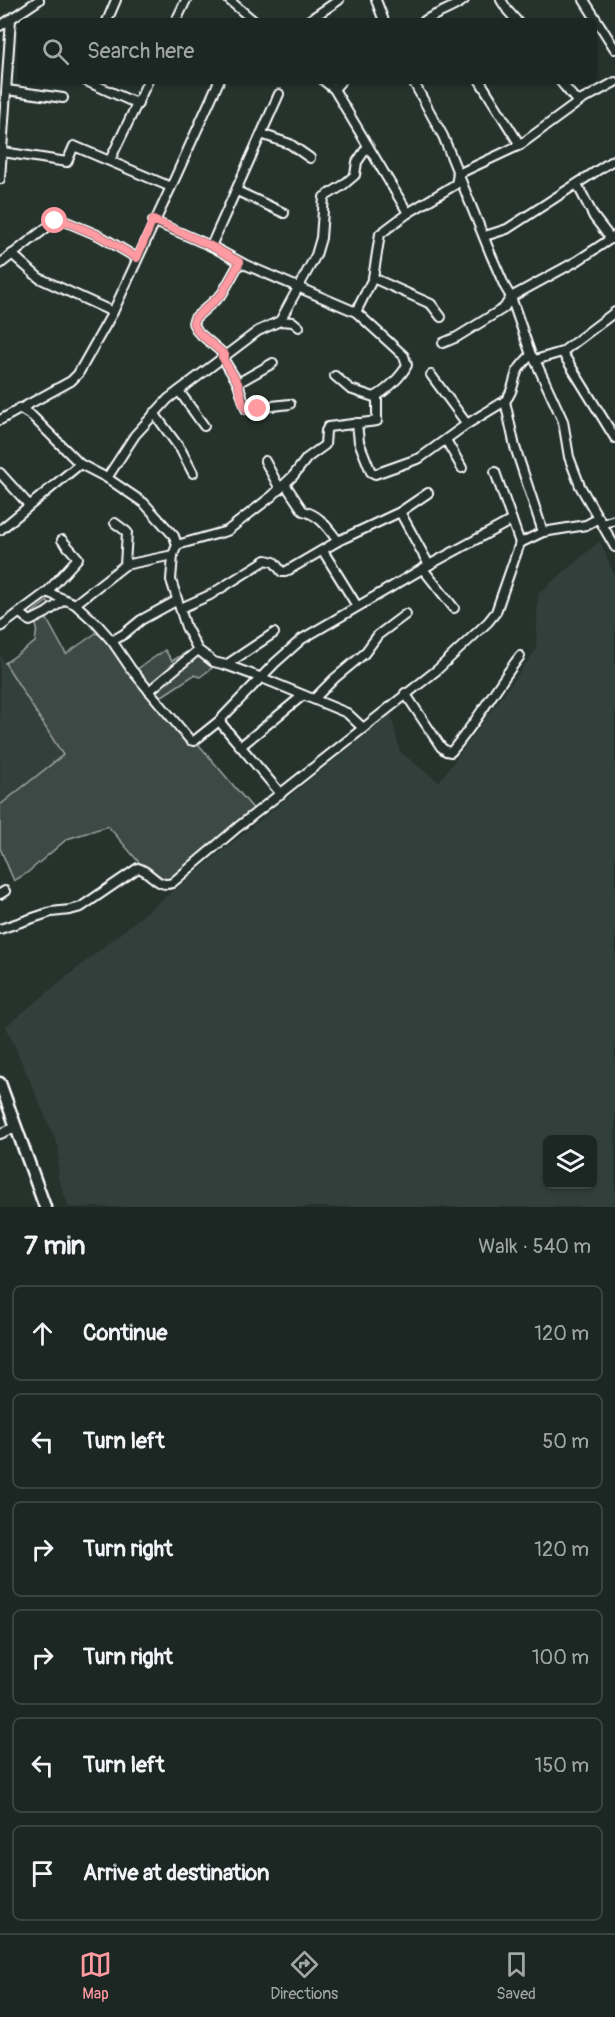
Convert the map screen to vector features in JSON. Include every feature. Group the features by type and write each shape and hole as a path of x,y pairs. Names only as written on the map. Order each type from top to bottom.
{"highway":[{"path":"0,1083 43,1206"}],"street":[{"path":"0,26 39,0"},
{"path":"108,18 116,0"},
{"path":"177,18 186,0"},
{"path":"229,0 250,18"},
{"path":"312,18 339,0"},
{"path":"376,0 383,18"},
{"path":"429,18 455,7 464,0"},
{"path":"501,0 514,18"},
{"path":"584,0 595,18"},
{"path":"437,13 440,18"},
{"path":"0,179 11,19"},
{"path":"597,21 615,49"},
{"path":"458,174 520,145 580,101 615,82"},
{"path":"93,84 138,104"},
{"path":"110,160 147,84"},
{"path":"1,417 71,381 78,374 112,312 218,84"},
{"path":"328,84 334,89 408,213"},
{"path":"334,89 339,84"},
{"path":"415,84 443,136 498,272 511,297 533,358 563,421 569,458 580,486 615,548"},
{"path":"482,84 520,145"},
{"path":"562,84 575,99 580,101"},
{"path":"7,90 63,98"},
{"path":"211,246 279,94"},
{"path":"261,134 290,144 310,158"},
{"path":"3,152 67,162 74,146 171,186"},
{"path":"280,321 316,255 321,238 324,197 355,175 357,162 368,146"},
{"path":"484,236 507,229 615,159"},
{"path":"356,312 373,278 380,234 408,213 456,184 458,174"},
{"path":"443,343 504,308 511,297 577,261 613,238 594,217 577,184"},
{"path":"237,191 284,213"},
{"path":"0,264 55,221 62,220 100,236 137,258"},
{"path":"153,220 211,246 240,262 356,312 407,362 405,369 377,396 350,389 334,376"},
{"path":"12,255 39,278 112,312"},
{"path":"240,262 222,294 195,318 193,323 198,332 223,356 238,383 246,409 290,404"},
{"path":"373,278 431,304 441,317"},
{"path":"357,423 359,442 368,467 375,474 420,458 467,424 505,401 514,386 517,373 533,358 562,352 615,313"},
{"path":"107,478 135,435 154,413 223,356 258,332 280,321 293,322 299,327"},
{"path":"562,352 615,438"},
{"path":"238,383 273,363"},
{"path":"431,375 467,424"},
{"path":"179,391 204,426"},
{"path":"177,545 227,531 264,503 283,486 307,458 325,445 327,429 379,419 377,396"},
{"path":"505,401 515,447 543,532"},
{"path":"32,417 33,402"},
{"path":"20,408 80,464 107,478 144,503 174,536 177,545 173,555 171,580 190,638 198,650 214,663 262,678 347,713 363,728"},
{"path":"154,413 181,450 193,473"},
{"path":"446,440 462,468"},
{"path":"265,461 303,510 313,513 321,520 338,541"},
{"path":"0,530 80,464"},
{"path":"0,472 29,505"},
{"path":"0,929 51,912 81,907 138,868 144,870 160,884 172,883 405,693 437,670 496,612 520,543 495,472"},
{"path":"112,641 141,620 210,596 222,586 266,560 274,562 282,572 285,572 338,541 400,512 428,493"},
{"path":"400,512 426,567 454,608"},
{"path":"47,591 75,604 112,641 149,692 190,740 194,741 219,721 302,639 512,520"},
{"path":"520,543 543,532 615,520"},
{"path":"115,523 127,532 125,565"},
{"path":"0,627 47,591 78,558 62,540"},
{"path":"323,551 357,606"},
{"path":"75,604 125,565 173,555"},
{"path":"20,613 30,621 64,600"},
{"path":"314,699 364,654 378,635 406,614"},
{"path":"226,665 274,633"},
{"path":"149,692 198,650"},
{"path":"405,693 441,747 446,752 452,752 520,656"},
{"path":"241,746 302,696"},
{"path":"219,721 281,794"},
{"path":"0,1134 16,1127"}],"shaded area":[{"path":"600,541 615,577 615,1207 69,1207 58,1178 59,1148 6,1026 391,714 400,752 439,782 536,650 538,594"},
{"path":"47,601 49,604 44,614 66,654 96,633 102,636 130,674 165,650 172,661 190,650 212,668 200,677 194,675 159,698 256,812 161,888 108,826 67,839 27,873 14,881 0,848 0,805 63,755 5,663 35,642 37,628 32,613"},
{"path":"0,655 63,755 0,805"}],"route":[{"path":"55,221 62,220 100,236 137,258 153,220 211,246 240,262 222,294 195,318 193,323 194,328 225,355 222,357 238,383 244,407 258,409"}]}
